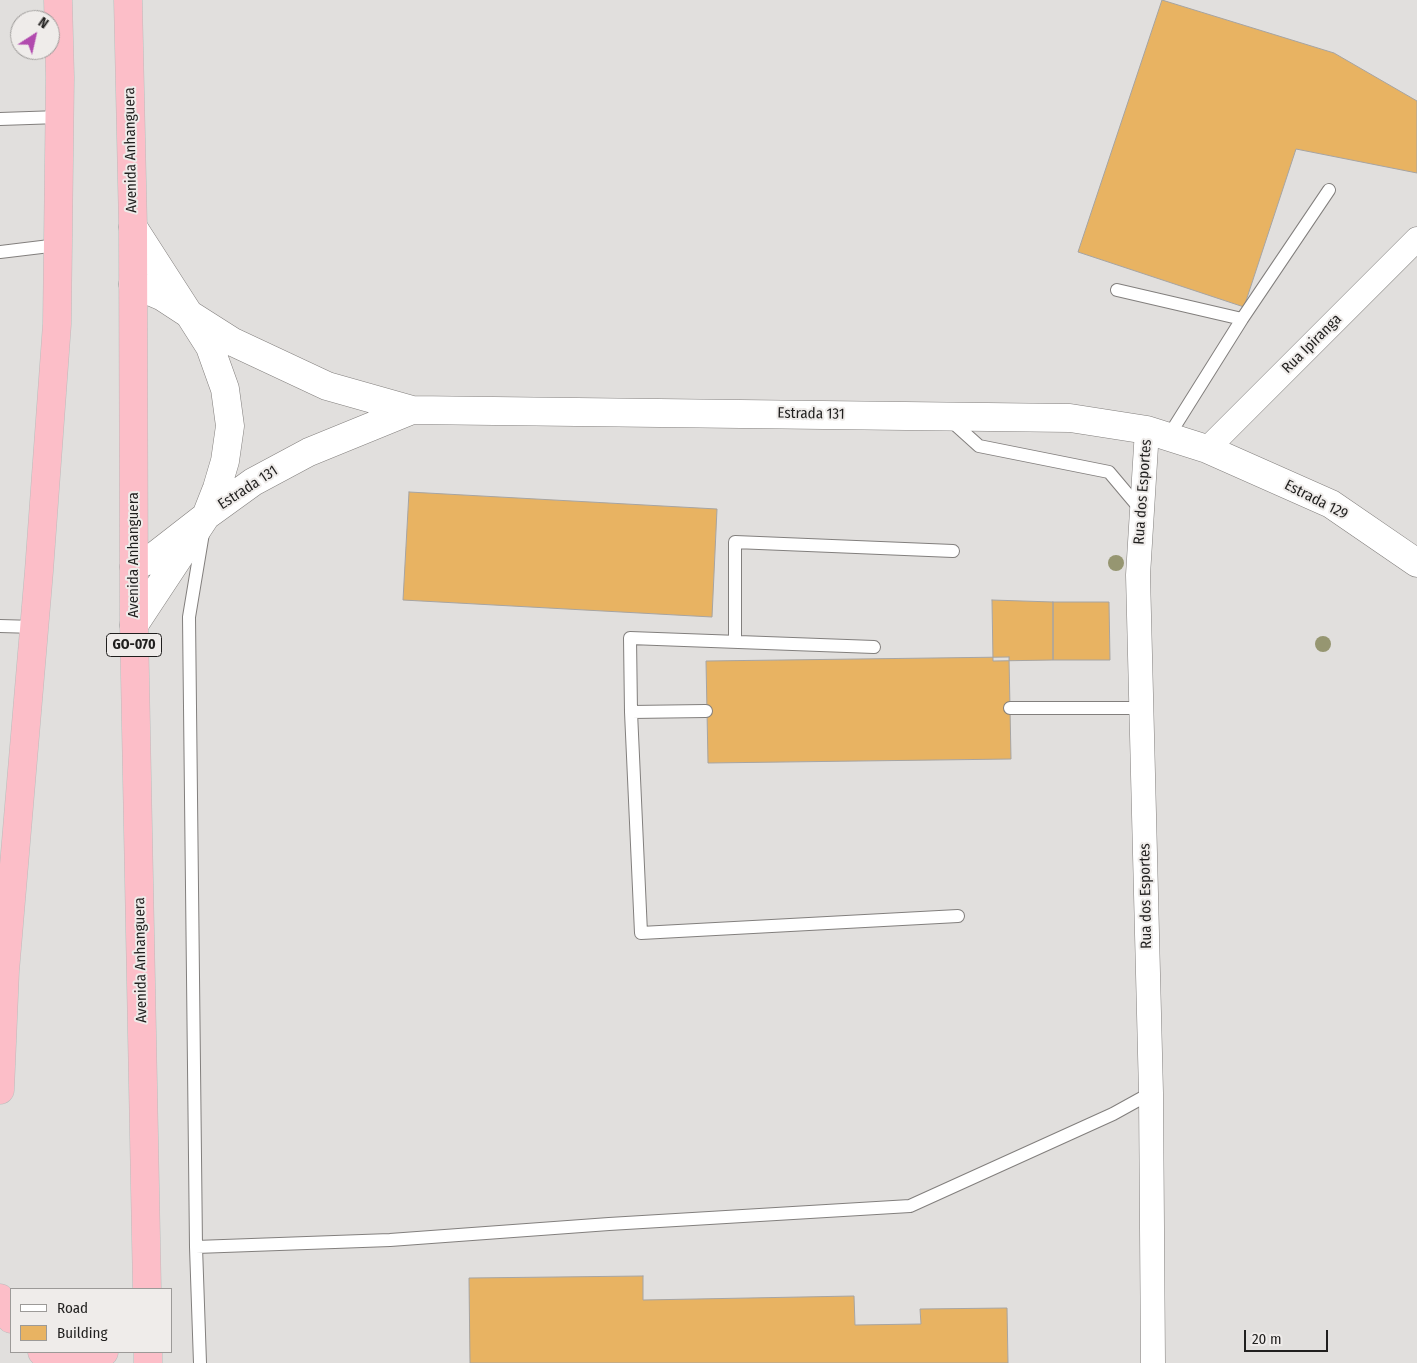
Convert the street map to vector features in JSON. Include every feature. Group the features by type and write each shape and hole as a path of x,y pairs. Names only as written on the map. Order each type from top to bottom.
{"highway":[{"path":"0,1090 5,971 35,627 57,324 60,117 58,0"},
{"name":"Avenida Anhanguera","path":"128,0 133,227 134,625 147,1288"},
{"path":"0,1298 10,1317"},
{"path":"44,1353 59,1360 71,1361 83,1360 101,1353"}],"street":[{"name":"Estrada 131","path":"133,227 189,314 233,342 327,386 412,410 1070,418 1158,433 1207,449"},
{"name":"Rua Ipiranga","path":"1207,449 1417,239"},
{"path":"133,284 163,297 189,314 210,347 225,389 230,426 225,461 218,488 206,516 152,558 134,567"},
{"name":"Estrada 131","path":"134,625 206,516 253,482 309,452 412,410"},
{"name":"Rua dos Esportes","path":"1153,1363 1151,1093 1138,575 1142,511 1158,433"},
{"name":"Estrada 129","path":"1207,449 1331,504 1417,563"}],"lane":[{"path":"0,119 60,117"},
{"path":"1158,433 1242,319 1329,190"},
{"path":"0,252 58,245"},
{"path":"1117,290 1242,319"},
{"path":"945,416 979,446 1109,472 1142,511"},
{"path":"200,1363 196,1247 189,617 206,516"},
{"path":"735,642 735,542 953,551"},
{"path":"0,626 35,627"},
{"path":"874,646 630,638 630,712 641,933 958,916"},
{"path":"1010,708 1142,708"},
{"path":"630,712 706,711"},
{"path":"196,1247 390,1240 618,1223 910,1206 1113,1114 1151,1093"}],"building":[{"path":"1162,0 1334,53 1417,101 1417,173 1296,149 1244,307 1078,252"},
{"path":"409,492 717,509 712,617 403,600"},
{"path":"992,600 1053,602 1053,660 993,661"},
{"path":"1053,602 1109,602 1110,660 1053,660"},
{"path":"1009,657 1011,759 708,763 706,661"},
{"path":"643,1276 643,1300 854,1296 855,1325 921,1324 920,1309 1007,1308 1008,1363 470,1363 469,1278"}]}
